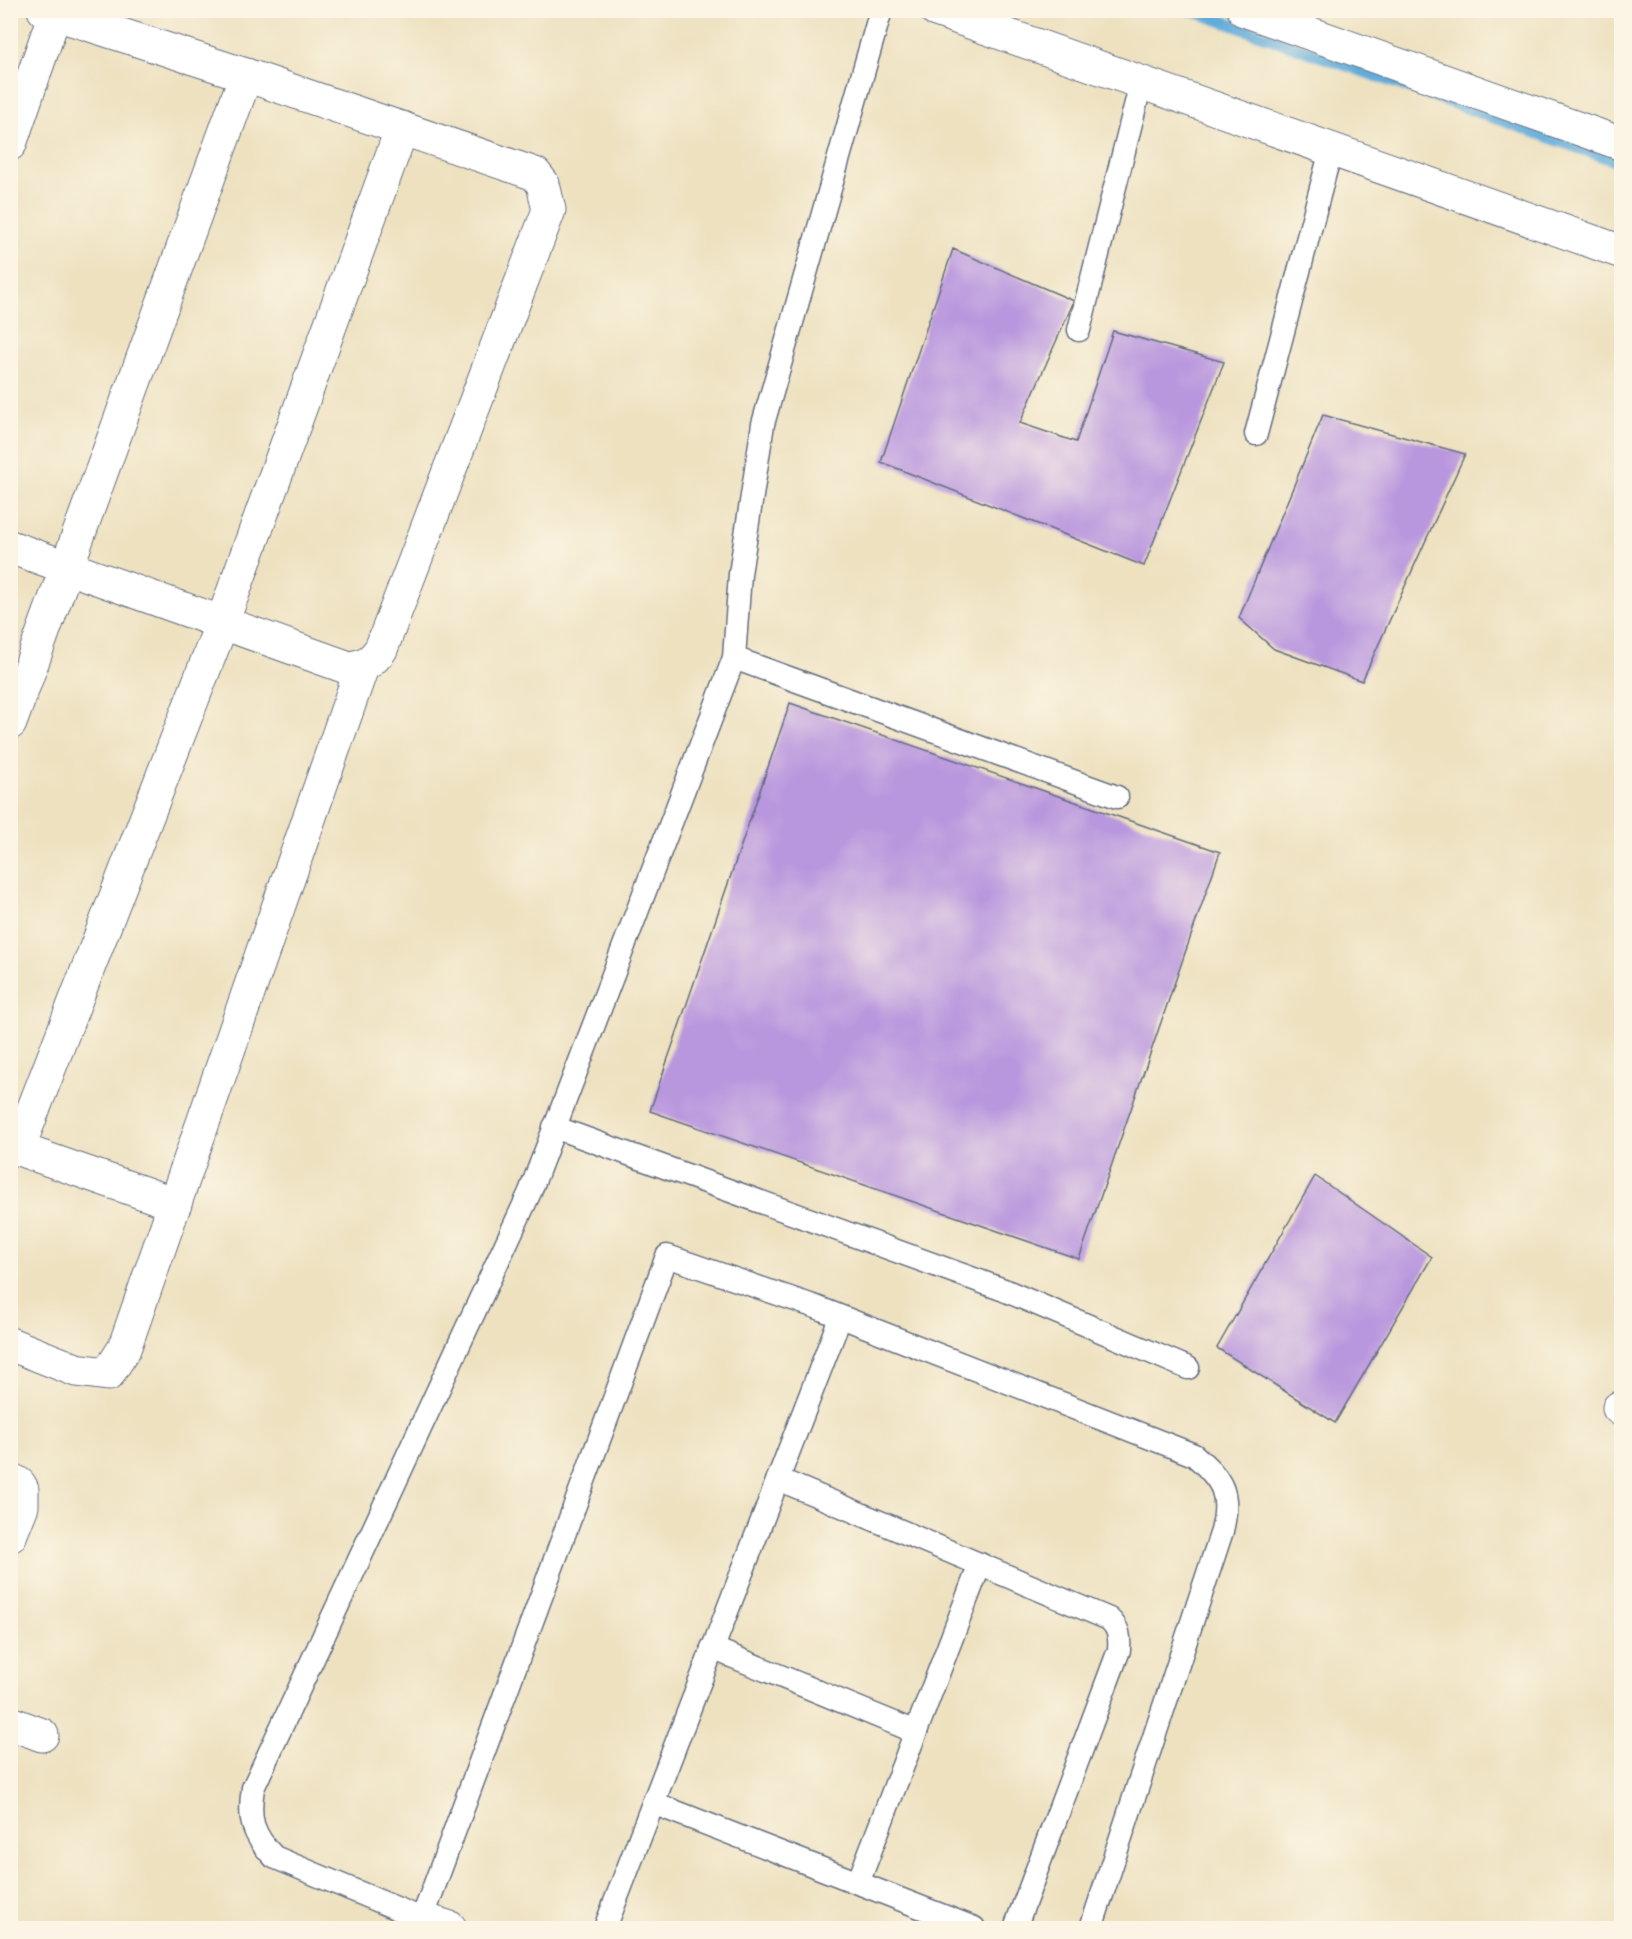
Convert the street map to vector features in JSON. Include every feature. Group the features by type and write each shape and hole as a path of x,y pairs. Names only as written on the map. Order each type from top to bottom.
{"street":[{"path":"936,10 1622,252"},
{"path":"1244,10 1622,144"},
{"path":"10,144 52,12 246,75 535,174 543,184 549,210 381,650 373,661 362,667 349,668 10,547"},
{"path":"10,723 246,75"},
{"path":"175,1204 14,1147 222,623 402,129"},
{"path":"10,1344 76,1370 108,1374 124,1349 362,667"},
{"path":"10,1479 19,1484 24,1498 10,1536"},
{"path":"10,1723 42,1735"}],"lane":[{"path":"881,10 762,424 740,574 734,658 525,1202 253,1788 250,1805 252,1826 260,1842 274,1857 430,1925 667,1256 816,1307 1194,1455 1212,1471 1223,1487 1228,1509 1222,1531 1091,1929"},
{"path":"1079,330 1141,82"},
{"path":"1256,434 1331,150"},
{"path":"734,658 1117,797"},
{"path":"554,1127 1004,1290 1188,1368"},
{"path":"604,1929 840,1318"},
{"path":"778,1479 1109,1618 1119,1634 1119,1650 1015,1929"},
{"path":"858,1883 980,1564"},
{"path":"712,1648 916,1732"},
{"path":"653,1803 974,1929"}],"building":[{"path":"953,249 1074,301 1020,423 1076,442 1113,331 1224,362 1144,566 881,462"},
{"path":"1323,415 1465,454 1362,681 1274,649 1239,618"},
{"path":"790,703 1220,852 1079,1259 650,1111"},
{"path":"1315,1176 1432,1257 1335,1423 1217,1348"}],"waterway":[{"path":"1191,10 1622,163"}]}
